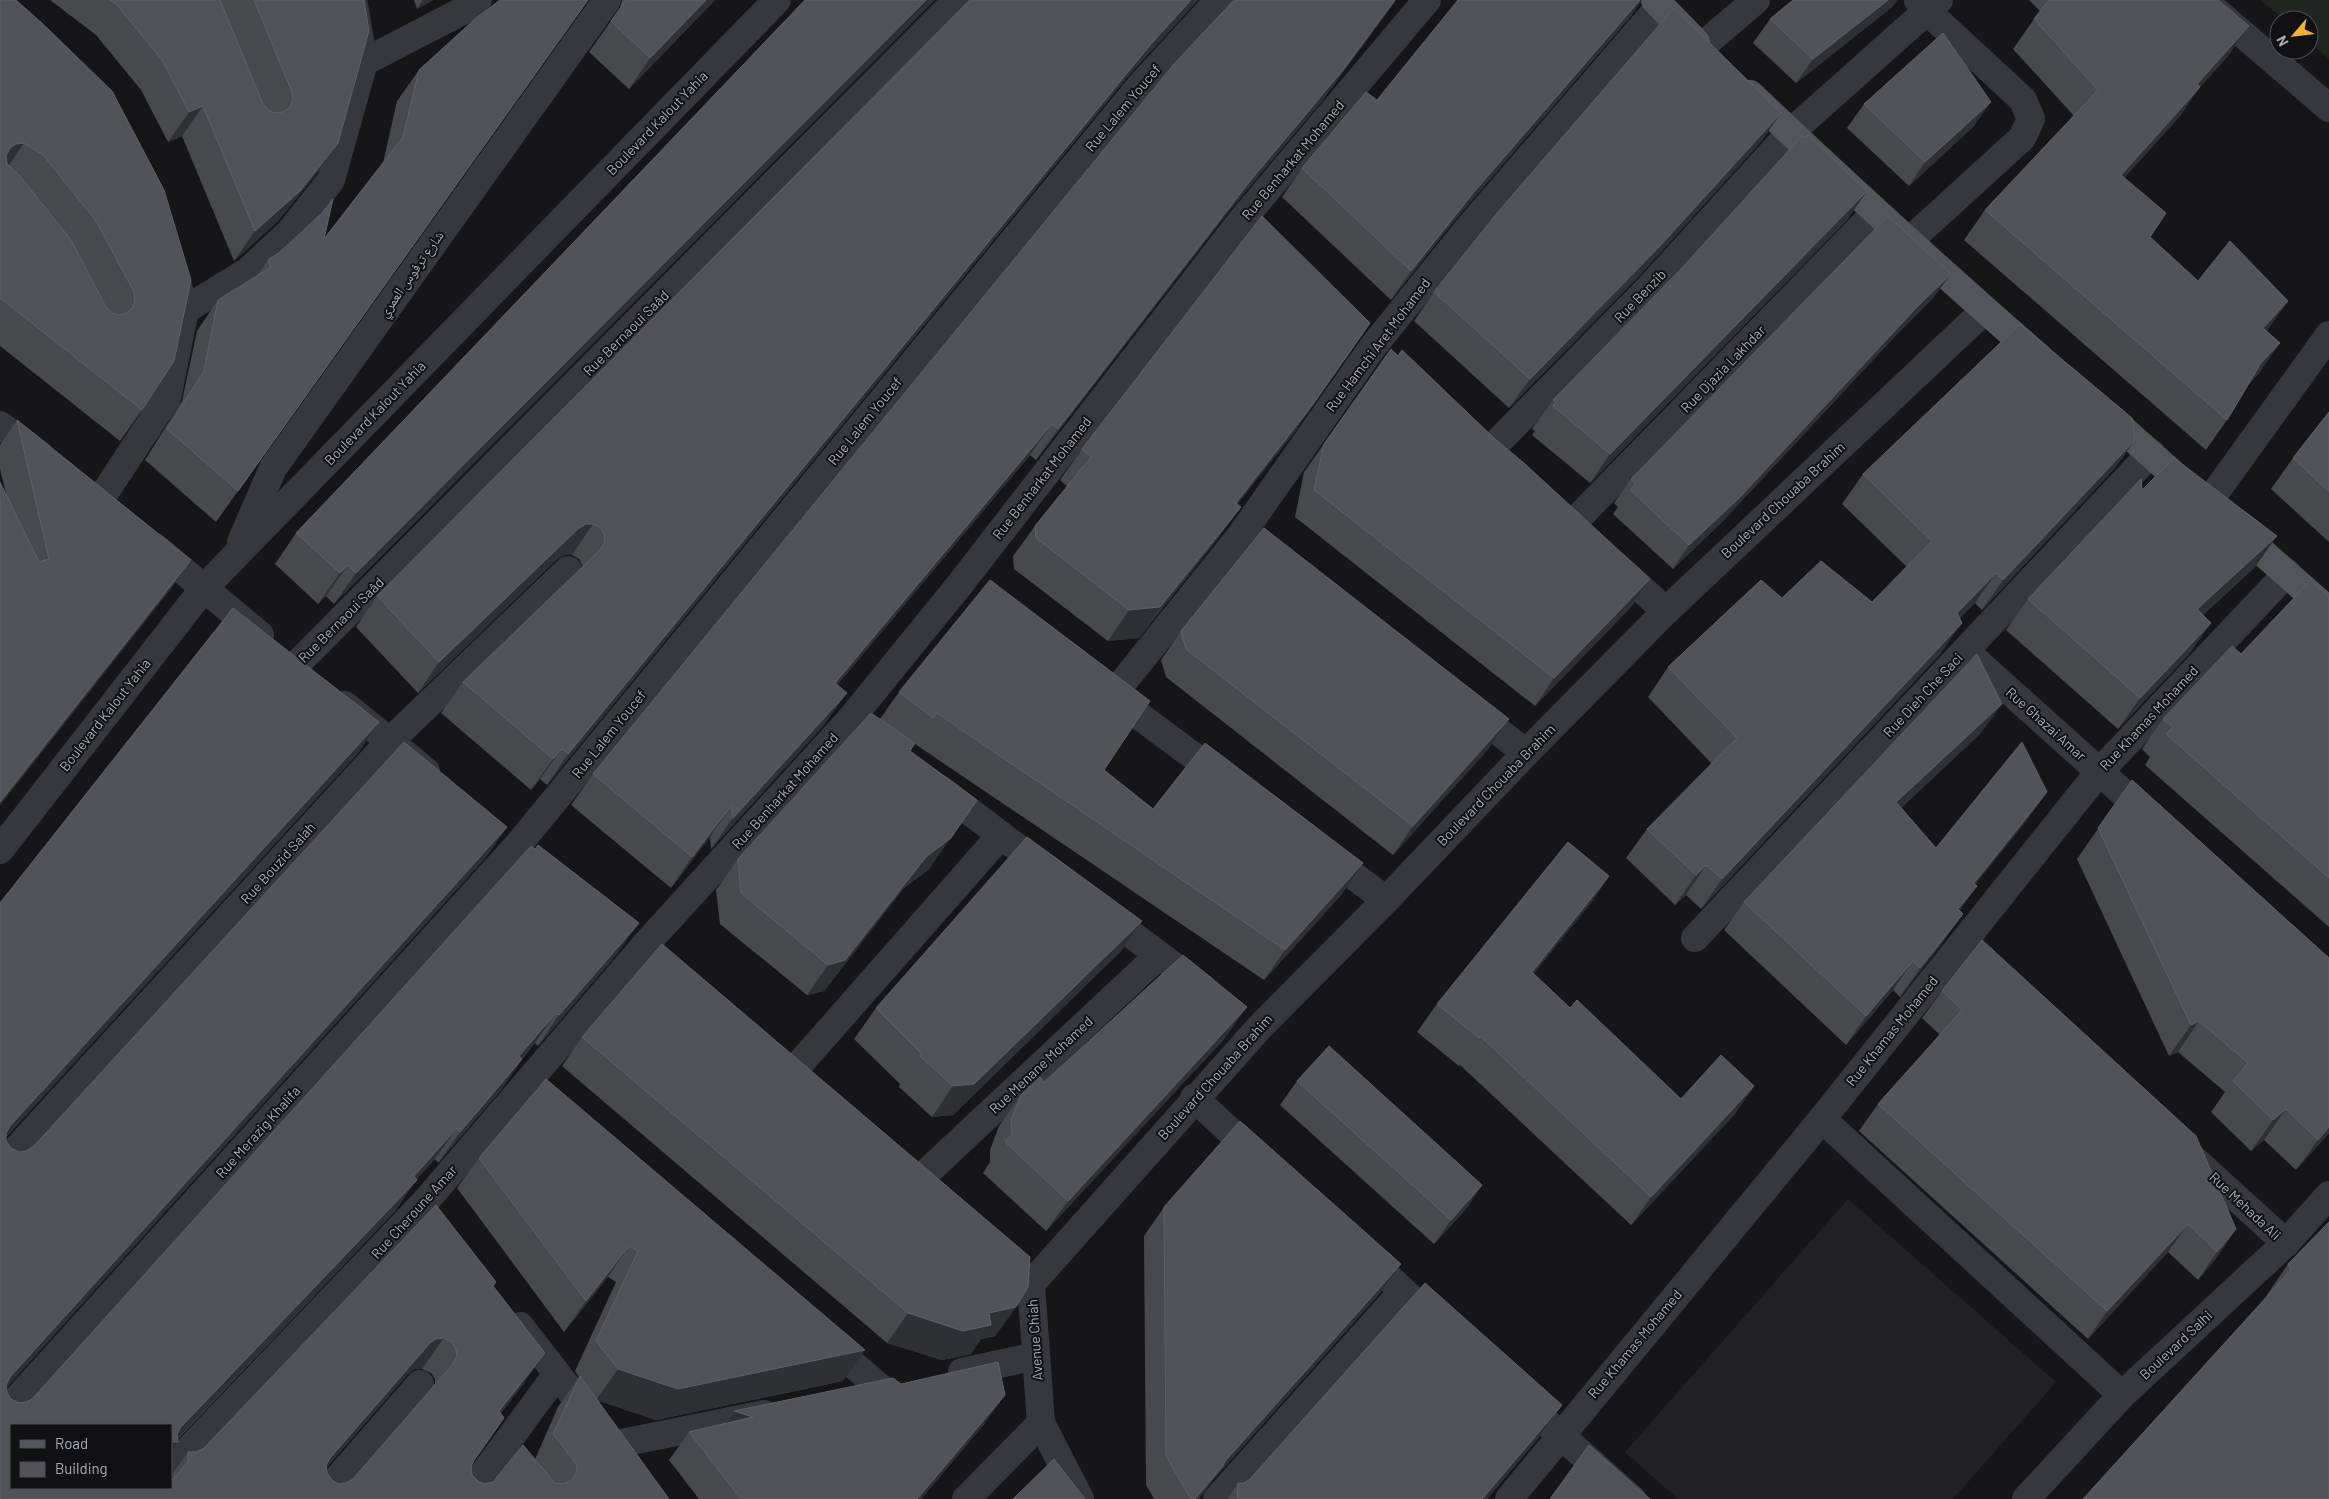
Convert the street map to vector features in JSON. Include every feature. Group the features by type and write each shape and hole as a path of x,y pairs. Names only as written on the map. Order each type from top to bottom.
{"main road":[{"path":"1657,3 1875,212 1910,240 1985,310 2060,375"},
{"path":"2090,401 2329,611"}],"street":[{"path":"186,310 248,271 290,232 331,180 364,62 353,0"},
{"path":"364,62 472,6 478,0"},
{"name":"شارع ترفوس العمري","path":"234,558 273,468 607,0"},
{"name":"Boulevard Kalout Yahia","path":"0,850 204,588 777,0"},
{"name":"Rue Bernaoui Saâd","path":"296,665 957,0"},
{"name":"Rue Lalem Youcef","path":"517,846 1141,85 1219,0"},
{"name":"Rue Benharkat Mohamed","path":"645,945 849,721 962,582 1241,221 1427,0"},
{"path":"1718,63 1756,0"},
{"path":"2203,0 2329,108"},
{"name":"Rue Hamchi Aret Mohamed","path":"1112,696 1249,541 1372,348 1466,231 1657,3"},
{"path":"1910,240 2022,138 2031,119 2023,100 1928,4"},
{"name":"Rue Benzib","path":"1485,455 1650,287 1790,132 1928,4"},
{"name":"Rue Djazia Lakhdar","path":"1571,524 1875,212"},
{"path":"1241,221 1262,241"},
{"path":"100,500 168,398 186,310 168,249"},
{"name":"Boulevard Chouaba Brahim","path":"1031,1284 1258,1028 1386,900 1526,753 1666,611 1985,310"},
{"path":"1352,328 1394,368"},
{"path":"2207,504 2329,335"},
{"path":"0,425 100,500 321,686 442,784"},
{"path":"1464,435 1507,472"},
{"name":"Rue Dieh Che Saci","path":"1695,938 2151,453"},
{"path":"1549,507 1571,524 1666,611"},
{"name":"Rue Bouzid Salah","path":"0,1167 390,741 568,570"},
{"name":"Rue Khamas Mohamed","path":"1509,1499 1822,1119 2099,772 2287,573"},
{"path":"962,582 985,600"},
{"name":"Rue Ghazai Amar","path":"1964,651 2166,831"},
{"path":"1088,678 1245,795"},
{"path":"1447,692 1526,753"},
{"path":"849,721 872,738"},
{"path":"918,772 1159,956 1258,1028"},
{"path":"494,828 539,864"},
{"path":"797,1067 1001,835"},
{"path":"1300,836 1386,900"},
{"name":"Rue Merazig Khalifa","path":"0,1418 517,846"},
{"path":"622,928 668,964"},
{"path":"1961,944 1982,964"},
{"name":"Rue Cheroune Amar","path":"172,1467 425,1202 645,945"},
{"name":"Rue Menane Mohamed","path":"924,1175 1159,956"},
{"path":"774,1049 820,1086"},
{"path":"525,1084 548,1103"},
{"path":"1194,1098 1274,1171"},
{"path":"1822,1119 2122,1395"},
{"name":"Rue Mehada Ali","path":"2170,1137 2286,1243"},
{"path":"901,1156 924,1175 944,1196"},
{"name":"Boulevard Salhi","path":"2026,1499 2122,1395 2286,1243 2329,1195"},
{"path":"425,1202 443,1226"},
{"name":"Avenue Chiah","path":"984,1236 1031,1284 1041,1423 1080,1499"},
{"path":"1346,1237 1453,1337"},
{"path":"1217,1499 1403,1291"},
{"path":"503,1304 629,1468"},
{"path":"806,1324 882,1389"},
{"path":"940,1377 1036,1356"},
{"path":"465,1499 509,1461 557,1374"},
{"path":"853,1395 911,1383"},
{"path":"320,1499 420,1384"},
{"path":"612,1446 786,1409"},
{"path":"1532,1409 1632,1499"},
{"path":"966,1499 1041,1423"}],"shaded area":[{"path":"2261,0 2329,0 2329,59 2319,50 2319,10 2272,10"},
{"path":"1848,1199 2056,1382 1953,1499 1678,1499 1625,1452"}],"building":[{"path":"0,0 16,0 112,91 164,190 191,280 174,361 142,410 0,298","holes":["24,143 43,155 96,221 134,292 135,300 133,307 127,313 119,315 112,313 106,307 71,240 20,176 7,164 6,156 10,148 16,144"]},
{"path":"110,0 220,0 263,104 274,113 283,112 290,107 293,100 292,92 254,0 364,0 369,31 338,143 300,191 255,231 203,106 189,112 162,60 117,5"},
{"path":"500,0 588,0 238,491 167,429 204,371 218,300 271,267 268,260 280,252 322,213 333,199 324,239 403,137 419,70 475,19"},
{"path":"626,0 706,0 650,58 611,21"},
{"path":"805,0 926,0 356,573 348,565 340,573 296,533"},
{"path":"970,0 1191,0 1151,44 568,754 562,749 553,759 463,682 600,550 604,544 605,536 601,528 593,524 586,524 579,528 439,662 377,596"},
{"path":"1234,0 1395,0 1343,70 1250,181 1058,429 1052,424 835,683 847,693 733,818 731,806 692,857 593,774 1174,64"},
{"path":"1458,0 1640,0 1474,192 1411,271 1302,168 1366,92 1377,100"},
{"path":"1793,0 1888,0 1813,59 1770,19"},
{"path":"2049,0 2218,0 2249,26 2197,84 2200,87 2121,175 2166,213 2150,237 2198,281 2230,241 2288,301 2263,328 2280,343 2261,363 2227,420 1985,210 2098,90 2034,19"},
{"path":"1674,8 1781,113 1659,247 1530,379 1434,292 1498,212"},
{"path":"1943,33 1991,102 1925,162 1864,104"},
{"path":"1808,135 1867,191 1610,454 1553,406 1556,403 1553,400 1681,269 1802,136 1805,138"},
{"path":"1262,216 1370,323 1314,403 1236,503 1241,507 1160,607 1129,610 1036,538 1035,526 1091,457 1082,449"},
{"path":"1889,217 1951,274 1916,308 1740,497 1689,545 1630,490 1636,484 1631,479"},
{"path":"2020,324 2132,418 2135,440 2003,580 1996,573 1957,613 1962,623 1722,879 1706,865 1696,875 1647,829 1737,738 1668,667 1761,580 1782,598 1821,561 1872,602 1932,541 1863,474"},
{"path":"1391,349 1398,356 1402,350 1494,438 1650,579 1554,678 1314,490 1324,444"},
{"path":"2329,412 2329,492 2293,458"},
{"path":"17,420 191,560 0,802 0,482 39,562 49,559"},
{"path":"2174,458 2277,536 2197,609 2211,623 2140,698 2028,599 2141,479 2142,490"},
{"path":"1264,528 1509,719 1413,826 1186,649 1181,631"},
{"path":"990,580 1150,701 1104,770 1153,809 1205,743 1363,863 1285,950 937,713 933,718 899,692"},
{"path":"2311,580 2329,597 2329,878 2166,734 2173,727 2163,719 2232,646 2241,654"},
{"path":"233,608 379,722 10,1126 6,1133 6,1141 11,1148 19,1152 33,1147 404,742 507,827 10,1377 6,1385 7,1393 11,1399 19,1403 27,1402 33,1398 531,846 535,849 538,845 639,923 559,1015 556,1013 519,1056 522,1059 460,1132 457,1128 414,1176 417,1180 181,1427 177,1434 178,1442 172,1442 172,1424 10,1424 10,1489 172,1489 172,1480 188,1462 188,1452 196,1452 204,1448 436,1205 496,1282 493,1286 545,1353 499,1411 504,1418 474,1460 471,1467 472,1475 484,1484 493,1482 523,1445 555,1483 564,1484 572,1480 576,1473 577,1465 553,1434 580,1376 669,1499 0,1499 0,903","holes":["444,1338 452,1342 457,1356 453,1364 353,1479 346,1483 338,1484 332,1480 327,1473 326,1465 330,1458 430,1343 436,1339"]},
{"path":"1977,654 2002,704 1896,802 1936,848 2022,742 2047,792 1974,883 1977,886 1958,909 1963,914 1920,968 1913,961 1866,1016 1744,902"},
{"path":"871,713 915,743 910,751 977,800 951,838 926,857 845,960 828,965 741,893 738,859"},
{"path":"2132,780 2329,958 2329,1127 2318,1140 2286,1109 2273,1120 2233,1081 2248,1063 2199,1021 2191,1025 2098,828"},
{"path":"1027,837 1142,921 974,1084 953,1086 920,1056 922,1054 876,1008"},
{"path":"1568,842 1609,876 1532,972 1570,1008 1577,1000 1681,1099 1721,1055 1754,1086 1651,1197 1480,1036 1479,1038 1437,1004"},
{"path":"1982,940 2196,1136 2236,1229 2217,1252 2188,1224 2107,1311 1878,1104 1962,1010 1942,991"},
{"path":"662,944 1030,1257 1028,1287 1016,1307 989,1313 991,1325 963,1331 908,1313 582,1037"},
{"path":"1183,955 1247,1007 1068,1201 1005,1142 1012,1134 1011,1120 1021,1095 1040,1077 1044,1082"},
{"path":"1329,1046 1482,1185 1451,1220 1297,1081"},
{"path":"546,1079 865,1350 678,1389 618,1369 596,1341 638,1251 629,1246 586,1301 479,1158"},
{"path":"1240,1121 1401,1264 1226,1460 1195,1499 1191,1499 1166,1456 1164,1207"},
{"path":"2329,1222 2329,1499 2083,1499 2291,1270 2288,1264"},
{"path":"1425,1283 1562,1405 1482,1499 1237,1499 1238,1483 1244,1483 1250,1479"},
{"path":"998,1362 1005,1395 917,1499 741,1499 689,1432 753,1417 734,1411 893,1378 901,1384"},
{"path":"1589,1445 1650,1499 1550,1499"},
{"path":"1054,1459 1085,1499 1013,1499"}]}
